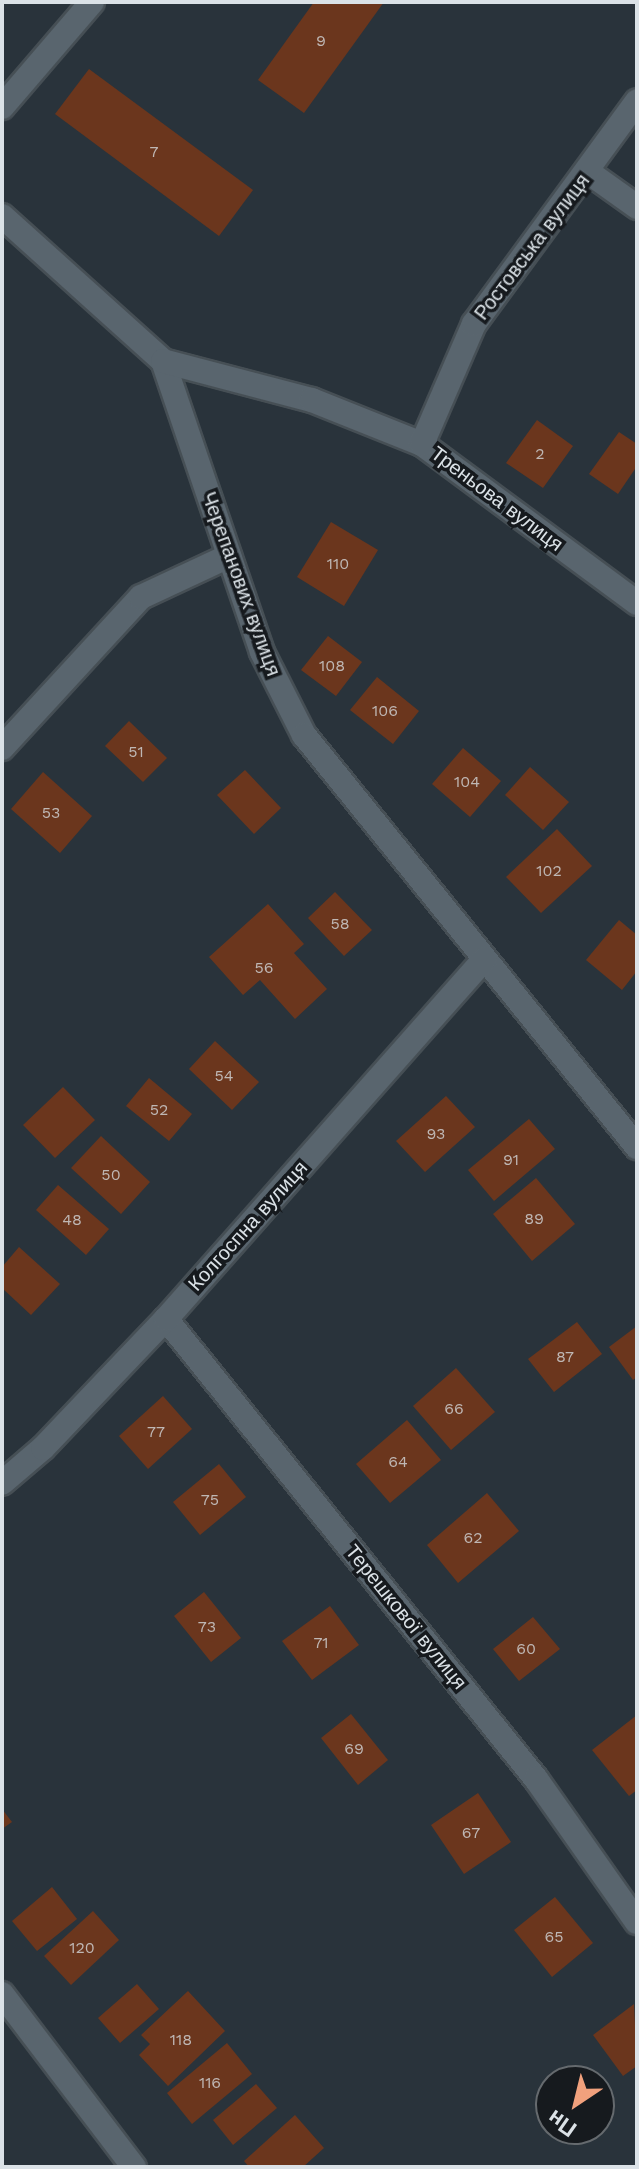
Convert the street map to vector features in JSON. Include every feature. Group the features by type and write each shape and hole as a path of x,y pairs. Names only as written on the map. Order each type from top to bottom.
{"street":[{"path":"2,107 92,2"},
{"name":"Ростовська вулиця","path":"422,444 474,324 637,101"},
{"path":"588,172 637,207"},
{"name":"Черепанових вулиця","path":"2,216 163,361 262,652 304,735 637,1147"},
{"name":"Треньова вулиця","path":"163,361 312,400 422,444 637,603"},
{"path":"2,748 141,597 229,556"},
{"name":"Колгоспна вулиця","path":"2,1483 43,1448 166,1319 484,960"},
{"name":"Терешкової вулиця","path":"166,1319 536,1779 637,1922"},
{"path":"2,1994 134,2167"}],"building":[{"path":"314,2 384,2 304,113 258,80"},
{"path":"89,69 253,190 219,236 55,114"},
{"path":"537,420 573,446 543,488 506,463"},
{"path":"619,432 637,444 637,466 618,494 589,474"},
{"path":"331,522 378,550 344,606 297,577"},
{"path":"328,636 362,662 336,696 301,670"},
{"path":"377,677 419,711 393,744 350,710"},
{"path":"129,721 167,758 143,782 105,746"},
{"path":"463,748 501,781 470,817 432,784"},
{"path":"530,767 569,802 543,830 505,795"},
{"path":"245,770 281,808 254,834 217,795"},
{"path":"43,772 92,816 60,853 11,809"},
{"path":"557,829 592,866 541,913 506,877"},
{"path":"335,892 372,930 344,956 308,918"},
{"path":"268,904 304,944 294,953 327,989 295,1019 260,980 243,995 209,957"},
{"path":"619,920 637,935 637,971 622,990 586,960"},
{"path":"215,1041 259,1082 232,1110 189,1069"},
{"path":"149,1078 192,1114 169,1141 126,1106"},
{"path":"63,1087 95,1120 55,1158 23,1125"},
{"path":"446,1096 475,1127 425,1172 396,1141"},
{"path":"529,1119 555,1149 494,1201 468,1170"},
{"path":"101,1136 150,1182 121,1214 71,1168"},
{"path":"536,1178 575,1224 532,1261 493,1214"},
{"path":"58,1185 109,1229 86,1255 36,1210"},
{"path":"19,1247 60,1284 31,1315 2,1288 2,1267"},
{"path":"577,1322 602,1354 554,1392 528,1359"},
{"path":"637,1326 637,1377 633,1380 609,1347"},
{"path":"456,1368 495,1412 451,1450 413,1406"},
{"path":"163,1396 192,1429 148,1469 119,1436"},
{"path":"407,1420 441,1460 390,1503 356,1464"},
{"path":"219,1464 246,1497 200,1535 173,1502"},
{"path":"487,1493 519,1531 458,1583 427,1545"},
{"path":"204,1592 241,1638 211,1662 174,1616"},
{"path":"330,1606 359,1645 312,1680 282,1641"},
{"path":"533,1617 560,1649 519,1681 493,1649"},
{"path":"351,1714 388,1760 358,1785 321,1738"},
{"path":"637,1715 637,1790 629,1796 592,1750"},
{"path":"478,1793 511,1842 464,1874 431,1825"},
{"path":"2,1809 12,1822 2,1829"},
{"path":"52,1887 77,1919 37,1951 12,1921"},
{"path":"555,1897 593,1943 552,1977 514,1930"},
{"path":"93,1911 119,1940 71,1985 44,1956"},
{"path":"137,1984 159,2009 120,2043 98,2018"},
{"path":"188,1991 225,2031 168,2086 139,2055 150,2044 141,2035"},
{"path":"634,2004 637,2066 623,2076 593,2035"},
{"path":"227,2043 252,2074 192,2124 167,2093"},
{"path":"256,2084 277,2108 233,2145 213,2120"},
{"path":"295,2115 324,2148 303,2167 249,2167 244,2161"}]}
